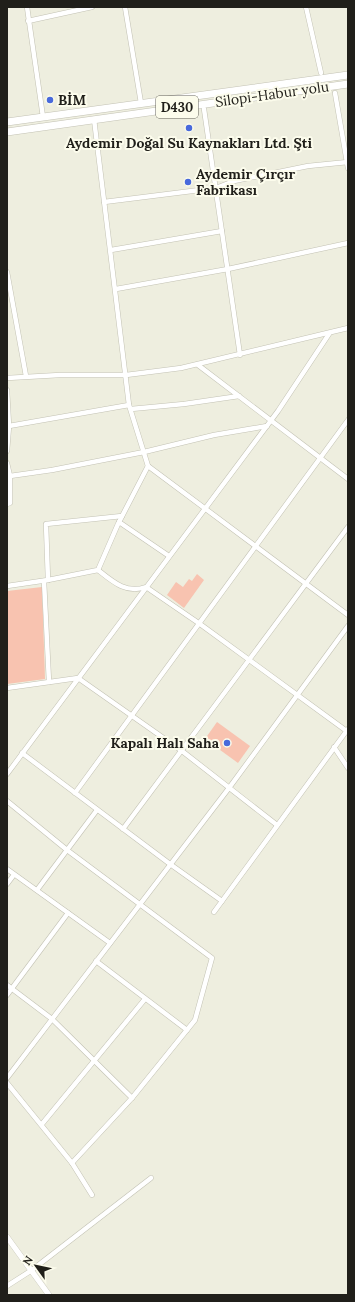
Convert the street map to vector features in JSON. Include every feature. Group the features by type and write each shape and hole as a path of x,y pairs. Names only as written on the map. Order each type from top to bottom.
{"highway":[{"name":"D430","path":"7,122 348,75"},
{"name":"Silopi-Habur yolu","path":"7,132 348,84"}],"street":[{"path":"26,7 43,117"},
{"path":"28,21 92,7"},
{"path":"125,7 141,103"},
{"path":"306,7 321,73"},
{"path":"335,92 348,168"},
{"path":"204,109 240,355"},
{"path":"94,120 130,407 148,466 348,615"},
{"path":"104,202 216,188 234,181 308,166 347,162"},
{"path":"111,250 222,230"},
{"path":"116,289 228,269 348,243"},
{"path":"7,272 26,376"},
{"path":"7,378 26,376 126,375 198,365 329,334 348,328"},
{"path":"7,774 271,421 329,334"},
{"path":"198,365 320,457 348,480"},
{"path":"7,390 9,426 7,451"},
{"path":"9,426 130,407 184,404 239,396"},
{"path":"75,793 348,420"},
{"path":"10,476 52,470 144,452 198,438 267,426"},
{"path":"7,463 10,476 10,503 7,504"},
{"path":"98,570 119,522 148,466"},
{"path":"49,682 46,524 122,516"},
{"path":"119,522 169,556"},
{"path":"123,829 348,527"},
{"path":"98,570 112,582 129,590 137,590 146,587"},
{"path":"7,586 46,581 98,570"},
{"path":"146,587 200,624 248,661 347,731 214,912"},
{"path":"7,1078 228,788 348,626"},
{"path":"7,688 78,678 182,751 277,825"},
{"path":"334,747 348,768"},
{"path":"22,753 97,810 222,901"},
{"path":"7,801 67,850 212,958 195,1020 132,1098 72,1163"},
{"path":"37,890 97,810"},
{"path":"7,869 110,943"},
{"path":"7,884 13,876"},
{"path":"7,995 68,913"},
{"path":"96,961 144,999 187,1030"},
{"path":"7,985 52,1019 132,1098"},
{"path":"42,1124 144,999"},
{"path":"7,1083 42,1124 72,1163 92,1196"},
{"path":"7,1286 32,1270 151,1178"},
{"path":"7,1237 49,1295"}],"shaded area":[{"path":"197,574 204,580 184,608 167,595 176,582 183,587 189,579 192,581"},
{"path":"42,587 45,679 7,684 7,591"},
{"name":"Kapalı Halı Saha","path":"217,722 250,746 238,763 205,739"}],"place":[{"name":"BİM","path":"50,100"},
{"name":"Aydemir Doğal Su Kaynakları Ltd. Şti","path":"189,128"},
{"name":"Aydemir Çırçır Fabrikası","path":"188,182"},
{"name":"Kapalı Halı Saha","path":"227,743"}]}
